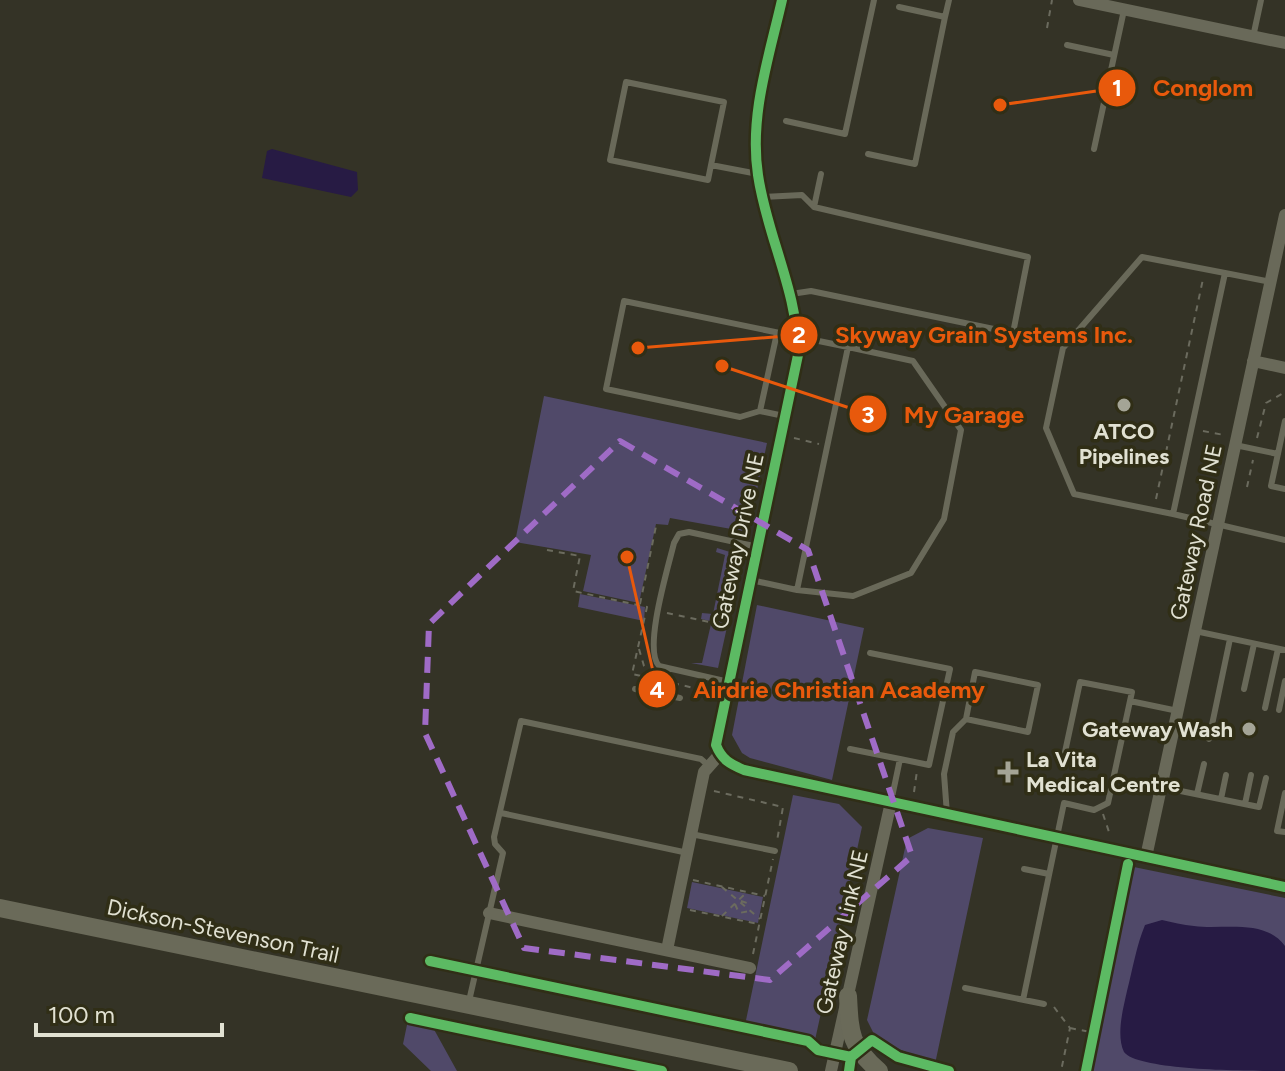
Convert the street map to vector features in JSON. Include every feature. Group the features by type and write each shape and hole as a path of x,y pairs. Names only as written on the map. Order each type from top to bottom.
{"street":[{"name":"Gateway Drive NE","path":"720,754 716,745 785,416 798,337 791,294 758,174 757,115 782,0"},
{"path":"1079,0 1285,43"},
{"name":"Gateway Road NE","path":"1146,857 1285,215"},
{"path":"1253,361 1285,368"},
{"path":"667,950 701,789 709,766 720,754 725,762 744,770 1285,887"},
{"name":"Gateway Link NE","path":"831,1071 891,802"},
{"name":"Dickson-Stevenson Trail","path":"0,908 725,1058"},
{"path":"489,913 750,968"},
{"path":"848,996 850,1035 863,1057 879,1071"},
{"path":"725,1058 756,1071"},
{"path":"725,1058 789,1071"}],"lane":[{"path":"786,121 845,134 874,0"},
{"path":"868,154 915,164 949,0"},
{"path":"1253,37 1261,0"},
{"path":"899,7 945,17"},
{"path":"1094,149 1124,10"},
{"path":"1067,45 1114,55"},
{"path":"626,82 724,102 711,165 708,180 610,160 626,82"},
{"path":"711,165 758,174"},
{"path":"814,207 821,174"},
{"path":"763,197 802,195 814,207 1028,257 1013,333 811,291 791,294"},
{"path":"1271,282 1142,257 1063,348 1046,428 1074,494 1285,540"},
{"path":"1173,514 1225,273"},
{"path":"751,580 797,590 853,596 911,573 944,519 961,430 913,361 624,301 606,389 740,417 760,411 785,416"},
{"path":"760,411 777,333"},
{"path":"797,590 848,347"},
{"path":"1285,421 1271,486 1285,489"},
{"path":"1236,441 1278,454"},
{"path":"729,682 659,666 651,651 659,612 674,543 679,534 689,532 758,547"},
{"path":"1195,631 1282,650 1265,708"},
{"path":"1209,739 1230,639"},
{"path":"1244,689 1254,644"},
{"path":"850,749 929,765 950,669 870,653"},
{"path":"663,694 668,668"},
{"path":"947,814 944,774 953,732 966,719 975,672 1038,685 1028,732 966,719"},
{"path":"1279,710 1285,681"},
{"path":"1023,1000 1064,803 1101,809 1108,803 1132,692 1080,682 1065,752"},
{"path":"635,689 680,698"},
{"path":"1130,701 1178,711"},
{"path":"468,1005 503,853 495,844 521,721 701,759 709,766"},
{"path":"891,802 900,759"},
{"path":"1197,794 1204,764"},
{"path":"1221,799 1226,775"},
{"path":"1245,804 1251,775"},
{"path":"1161,787 1259,807 1266,778"},
{"path":"1285,793 1277,831 1285,832"},
{"path":"501,813 688,853"},
{"path":"691,834 775,851"},
{"path":"1024,869 1049,874"},
{"path":"965,988 1044,1004"}],"path":[{"path":"1047,28 1052,0"},
{"path":"1155,500 1203,279"},
{"path":"1247,487 1266,403 1285,392"},
{"path":"1172,425 1236,441"},
{"path":"781,435 827,445"},
{"path":"640,606 656,526"},
{"path":"547,550 580,556 573,591 647,607 632,674 726,696"},
{"path":"659,612 741,628"},
{"path":"639,647 642,661 653,679"},
{"path":"913,797 918,763"},
{"path":"701,789 783,807 750,968"},
{"path":"1101,809 1112,839"},
{"path":"692,880 765,896"},
{"path":"721,886 738,902 739,913 749,910"},
{"path":"721,916 747,892"},
{"path":"738,902 746,901 749,910 760,919"},
{"path":"686,909 759,925"},
{"path":"1044,1004 1053,1006 1070,1028 1095,1033"},
{"path":"1092,1049 1098,1017"},
{"path":"1061,1071 1070,1028"}],"highlighted area":[{"path":"620,441 808,550 912,856 770,980 524,948 425,733 429,624"}],"shaded area":[{"path":"272,149 357,172 358,190 351,197 262,178 267,151"},
{"path":"544,396 767,443 748,532 670,518 668,525 656,524 639,603 583,591 591,555 515,542"},
{"path":"717,548 743,556 728,625 701,619 702,613 713,614 725,555 716,552"},
{"path":"580,594 645,607 644,621 578,607"},
{"path":"757,605 864,628 832,780 750,758 742,753 732,735"},
{"path":"711,624 727,627 718,668 691,663 702,663"},
{"path":"793,795 839,804 862,827 815,1040 745,1025"},
{"path":"928,828 983,838 935,1064 877,1040 867,1020 907,839"},
{"path":"1124,865 1285,898 1285,1071 1081,1071"},
{"path":"692,882 763,897 758,923 687,908"},
{"path":"1162,920 1205,927 1255,928 1277,937 1285,946 1285,1071 1173,1066 1151,1063 1124,1052 1121,1022 1139,941 1145,925"},
{"path":"408,1020 431,1024 457,1071 431,1071 403,1044"}],"cycle path":[{"path":"782,0 758,109 756,153 762,198 793,309 798,355 716,745 718,750 727,761 744,770 1285,887"},
{"path":"1086,1071 1128,864"},
{"path":"430,961 808,1041 818,1050 851,1057"},
{"path":"410,1018 662,1071"},
{"path":"849,1071 851,1057 872,1040 898,1057 949,1071"}],"place":[{"name":"Conglom","path":"1000,105"},
{"name":"Skyway Grain Systems Inc.","path":"638,348"},
{"name":"My Garage","path":"722,366"},
{"name":"ATCO Pipelines","path":"1124,405"},
{"name":"Airdrie Christian Academy","path":"627,557"},
{"name":"Gateway Wash","path":"1249,729"},
{"name":"La Vita Medical Centre","path":"1008,772"}]}
